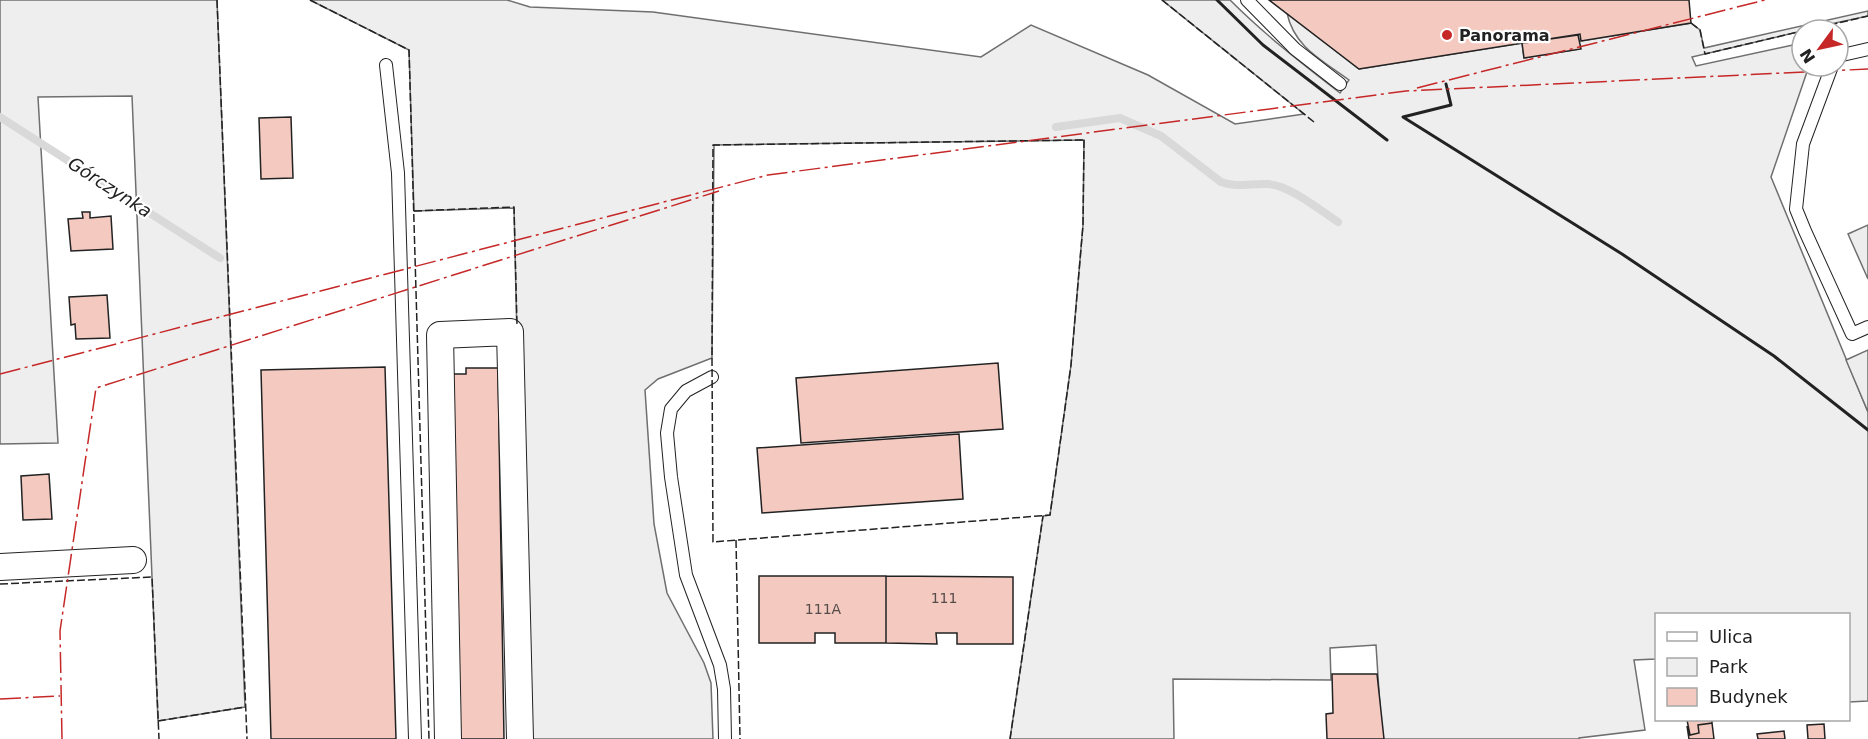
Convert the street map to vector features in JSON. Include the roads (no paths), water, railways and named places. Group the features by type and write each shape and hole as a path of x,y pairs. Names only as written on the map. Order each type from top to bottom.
{"street":[{"path":"448,739 440,335 510,332 520,739"},
{"path":"0,567 133,560"}],"lane":[{"path":"1247,0 1295,49 1340,84"},
{"path":"1850,53 1868,49"},
{"path":"386,65 398,173 415,739"},
{"path":"1828,78 1803,144 1796,208 1852,334 1868,327"},
{"path":"712,377 686,391 671,409 667,433 671,477 686,575 720,664 724,689 725,739"}],"waterway":[{"name":"Górczynka","path":"0,117 220,258"},
{"name":"Górczynka","path":"1056,127 1120,118 1161,136 1221,182 1233,185 1276,185 1304,199 1338,222"}],"place":[{"name":"Panorama","path":"1447,35"}]}
